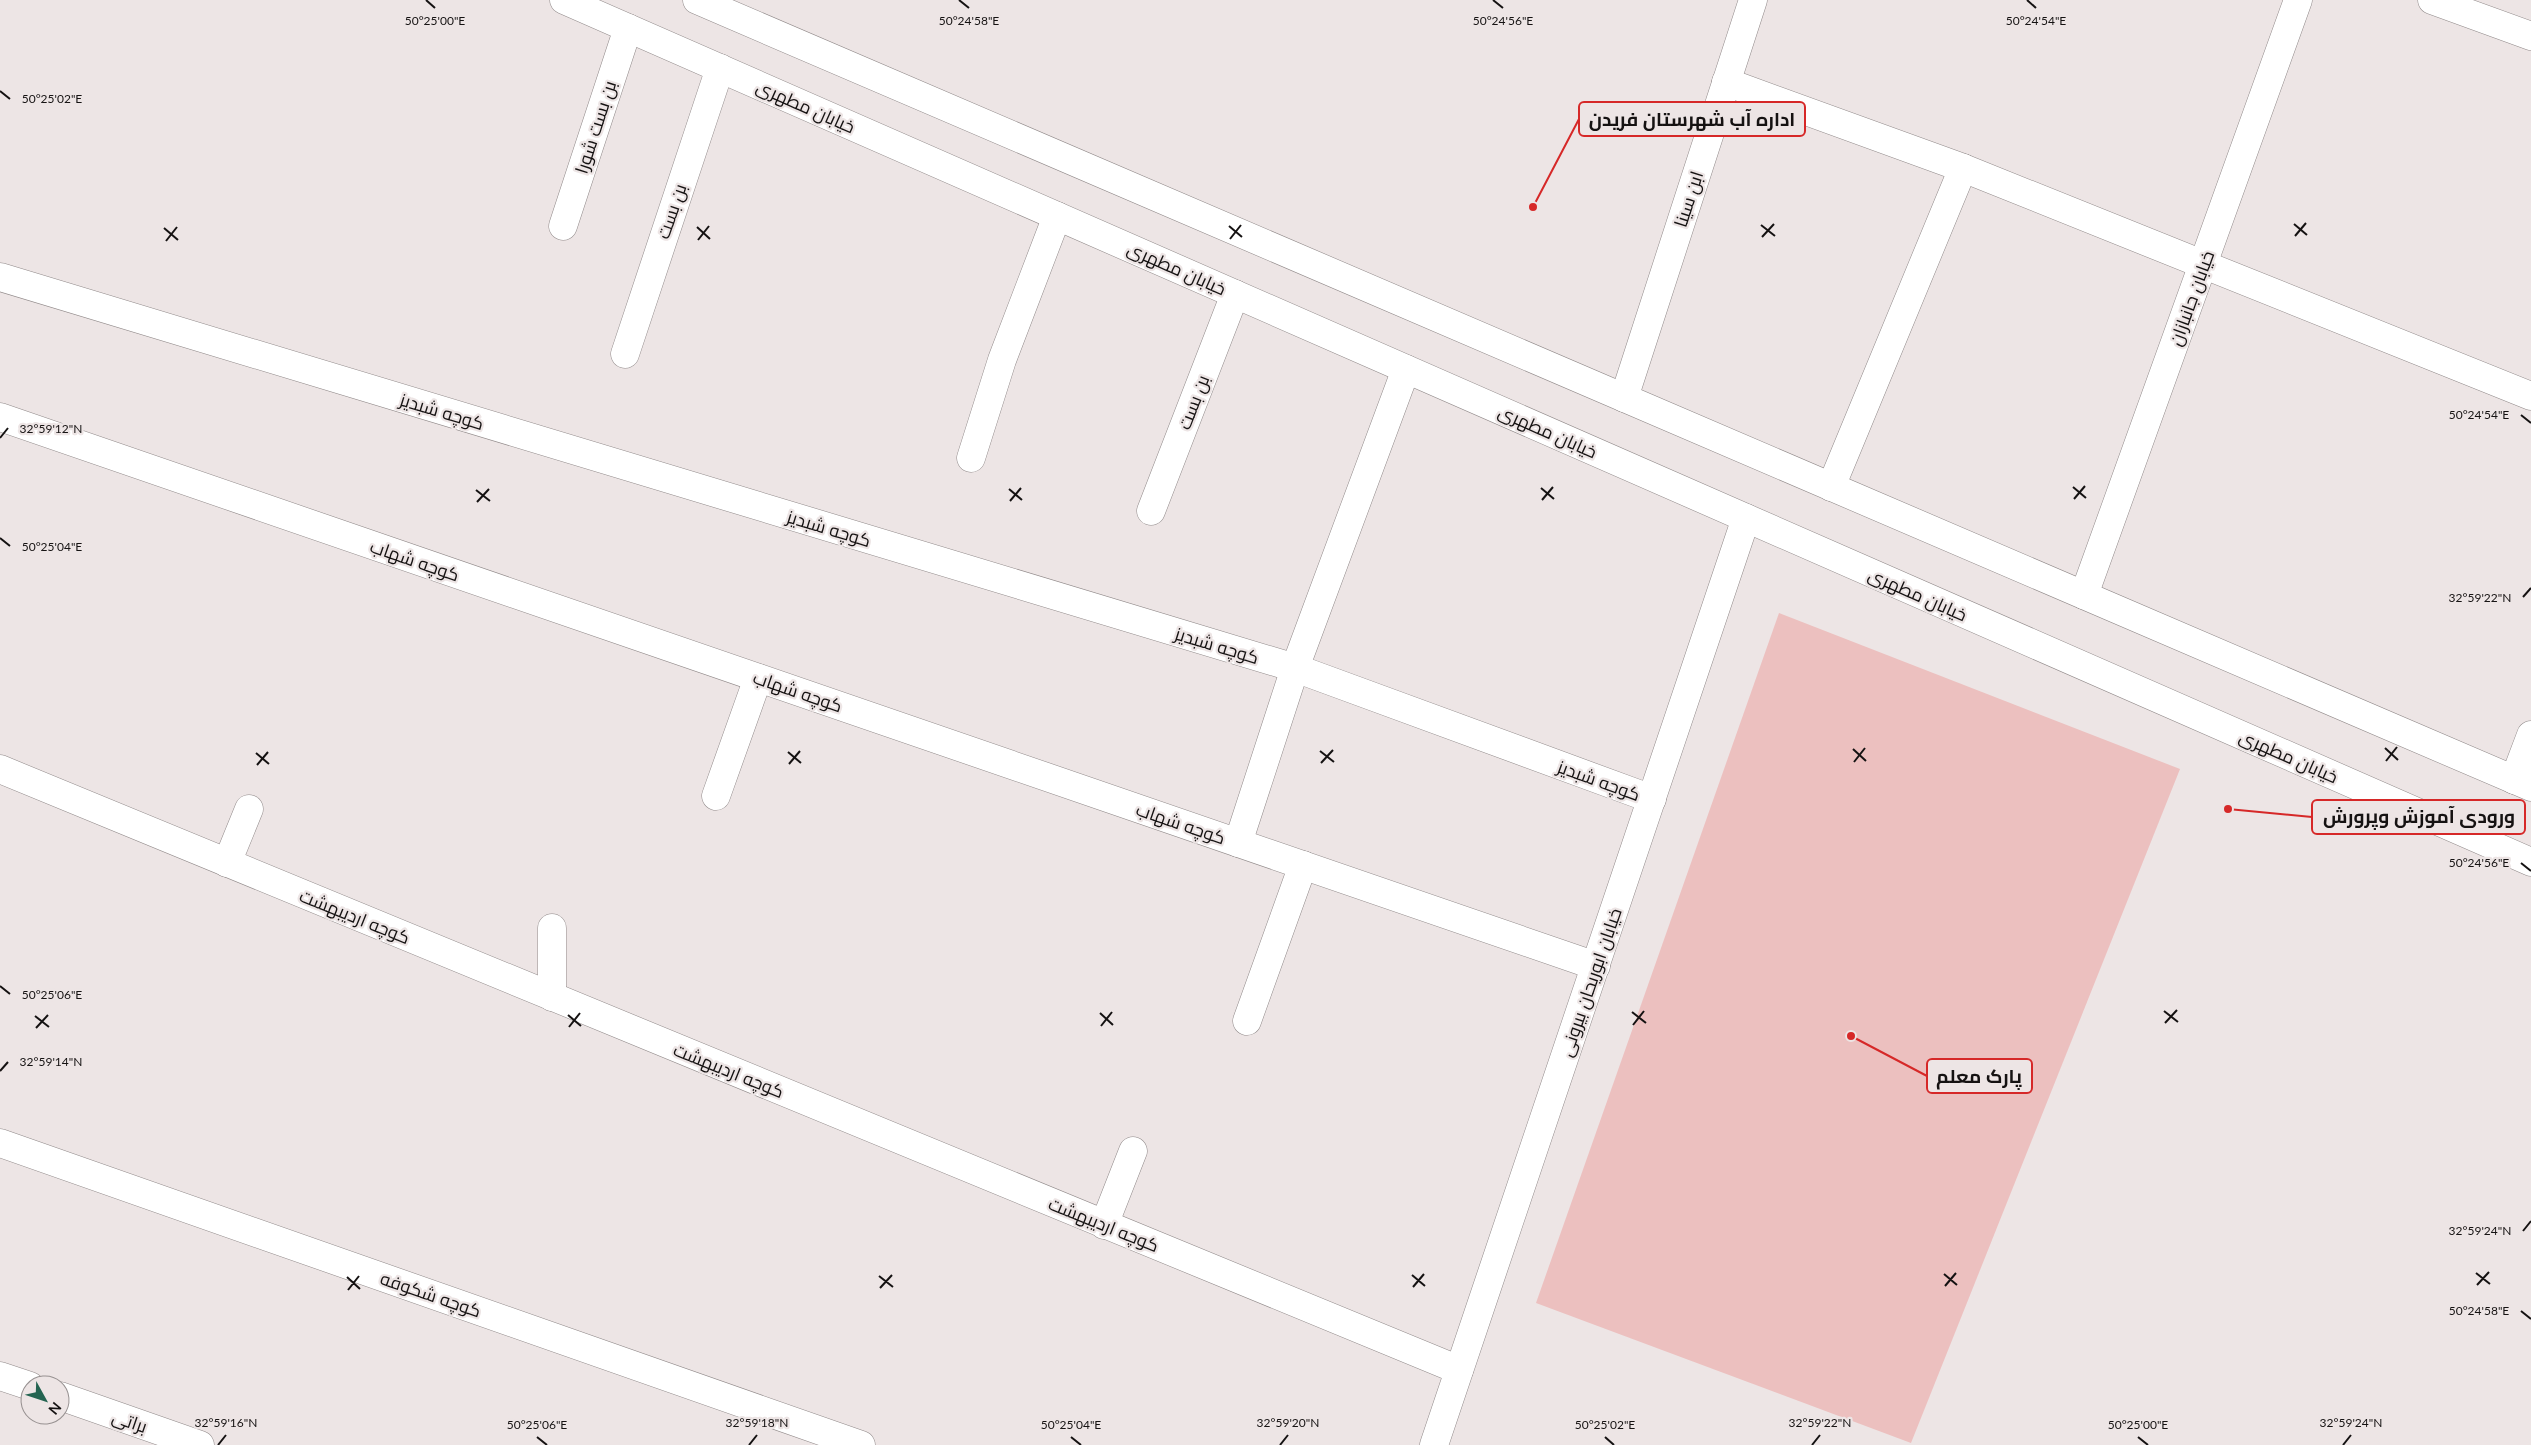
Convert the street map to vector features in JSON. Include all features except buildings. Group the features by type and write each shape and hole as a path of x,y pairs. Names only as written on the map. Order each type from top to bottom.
{"street":[{"name":"خیابان مطهری","path":"564,0 2531,862"},
{"path":"698,0 2522,783 2531,735"},
{"name":"ابن سینا","path":"1624,398 1753,0"},
{"name":"خیابان جانبازان","path":"2084,595 2298,0"},
{"path":"2432,0 2531,36"},
{"name":"بن بست شورا","path":"563,226 628,28"},
{"name":"بن بست","path":"625,354 720,68"},
{"path":"1726,82 1963,168 2204,263 2531,396"},
{"path":"1831,486 1963,168"},
{"path":"971,458 1002,360 1057,216"},
{"name":"کوچه شبدیز","path":"0,277 1295,668 1652,800"},
{"name":"بن بست","path":"1151,511 1235,294"},
{"path":"1238,843 1295,668 1406,369"},
{"name":"کوچه شهاب","path":"0,417 1596,966"},
{"name":"خیابان ابوریحان بیرونی","path":"1434,1445 1746,518"},
{"path":"716,796 758,678"},
{"name":"کوچه اردیبهشت","path":"0,769 1459,1370"},
{"path":"227,863 249,809"},
{"path":"1247,1021 1303,865"},
{"path":"552,928 552,997"},
{"name":"کوچه شکوفه","path":"0,1143 861,1445"},
{"path":"1104,1225 1133,1151"},
{"path":"0,1376 20,1383"},
{"name":"براتی","path":"70,1400 200,1445"}],"shaded area":[{"path":"1779,613 2180,769 1911,1443 1536,1303"}],"place":[{"name":"اداره آب شهرستان فریدن","path":"1533,207"},
{"name":"ورودی آموزش وپرورش","path":"2228,809"},
{"name":"پارک معلم","path":"1851,1036"}]}
